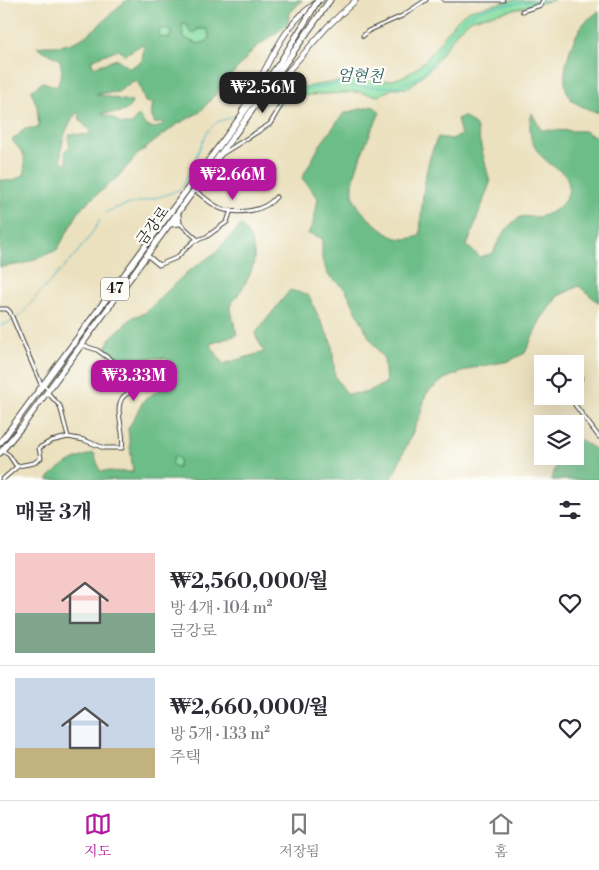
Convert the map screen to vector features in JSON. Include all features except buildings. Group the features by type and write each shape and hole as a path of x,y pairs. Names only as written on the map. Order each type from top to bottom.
{"main road":[{"name":"47","path":"251,100 279,64 319,0"},
{"path":"251,100 289,28 305,11 319,0"},
{"path":"266,93 328,26 356,0"},
{"name":"47","path":"266,93 330,1"},
{"name":"금강로","path":"1,452 147,255 177,218 194,190 266,93"},
{"name":"금강로","path":"0,442 170,214 251,100"}],"street":[{"path":"363,36 368,31 402,16 426,0"},
{"path":"444,0 503,0"},
{"path":"522,11 541,6 543,0"},
{"path":"219,156 270,124 280,107 291,67"},
{"path":"194,190 215,205 245,212 264,208 276,197"},
{"path":"147,255 162,265 185,252 198,240 206,237 226,222 231,210"},
{"path":"170,214 177,218 198,240"},
{"path":"0,309 7,309 12,317 43,385 60,406 68,437"},
{"path":"2,480 17,466 34,463 41,458 39,448 42,445 68,437 84,440 104,448 122,448 124,435 119,421 121,403 124,397 138,389 146,380 139,372 127,380 121,367 97,350 82,345"},
{"path":"576,405 599,437"},
{"path":"1,452 9,454 17,466"}],"green space":[{"path":"127,0 302,0 290,13 287,25 254,49 200,112 176,125 137,155 120,175 81,208 57,250 23,264 0,267 0,180 12,181 25,174 24,155 12,140 25,129 39,127 37,106 31,91 43,82 57,87 62,71 60,60 37,47 73,43 90,33","holes":["182,24 186,24 191,33 195,33 197,29 207,29 210,38 200,43 183,37","160,28 172,31 170,38 160,37 158,33","144,45 142,61 130,68 117,59 94,67 91,60 118,49 124,55","133,81 138,82 145,102 153,103 151,114 155,124 163,121 164,124 156,128 146,126 139,116 132,124 121,124 115,119 102,114 123,112 132,102 96,94 118,92","78,112 81,122 91,131 87,135 70,134 68,138 70,146 65,151 67,162 63,164 61,158 62,144 70,122"]},
{"path":"513,0 554,0 472,19 459,29 432,67 408,88 394,88 378,96 358,92 309,95 273,106 277,93 336,82 356,80 382,81 399,78 408,74 424,61 462,15 470,10"},
{"path":"599,11 599,113 574,102 568,95 565,85 565,74 570,51 579,30 584,23"},
{"path":"182,24 186,24 195,33 197,29 207,29 210,38 203,43 190,41 183,37"},
{"path":"163,27 167,27 171,33 167,39 163,39 159,35 159,31"},
{"path":"373,106 380,112 357,167 353,189 354,198 361,211 375,224 389,235 403,239 420,236 426,173 438,137 452,139 461,135 457,119 464,116 476,126 490,183 467,246 480,257 493,253 504,233 516,220 521,217 543,216 556,209 566,199 569,185 566,176 540,155 533,143 530,129 532,113 541,130 584,131 599,139 599,303 579,286 558,296 541,319 525,353 509,361 472,368 444,379 426,394 420,416 391,480 47,480 68,463 94,453 100,471 133,472 128,429 144,400 163,387 165,378 174,368 166,358 149,358 127,362 118,361 105,351 110,338 133,317 145,313 186,273 215,253 241,225 249,236 253,247 253,267 244,286 230,306 237,335 210,344 223,364 264,352 255,334 290,290 308,295 332,344 335,377 347,394 365,393 386,383 384,359 369,337 346,290 328,275 322,259 322,238 308,234 313,223 318,198 302,178 320,145 344,113","holes":["175,455 180,461 177,469 171,464"]},
{"path":"584,443 599,452 599,480 552,480 556,465 584,465"},
{"path":"175,455 180,461 177,469 170,464"}],"waterway":[{"name":"엄현천","path":"284,96 330,86 391,87 409,82 427,69 453,30 470,15 495,6 541,0"},
{"name":"엄현천","path":"257,107 281,97"},
{"name":"엄현천","path":"106,212 125,205 163,196 182,188 207,132 217,122 239,115"},
{"name":"엄현천","path":"0,326 22,314 79,251 100,220"}]}
